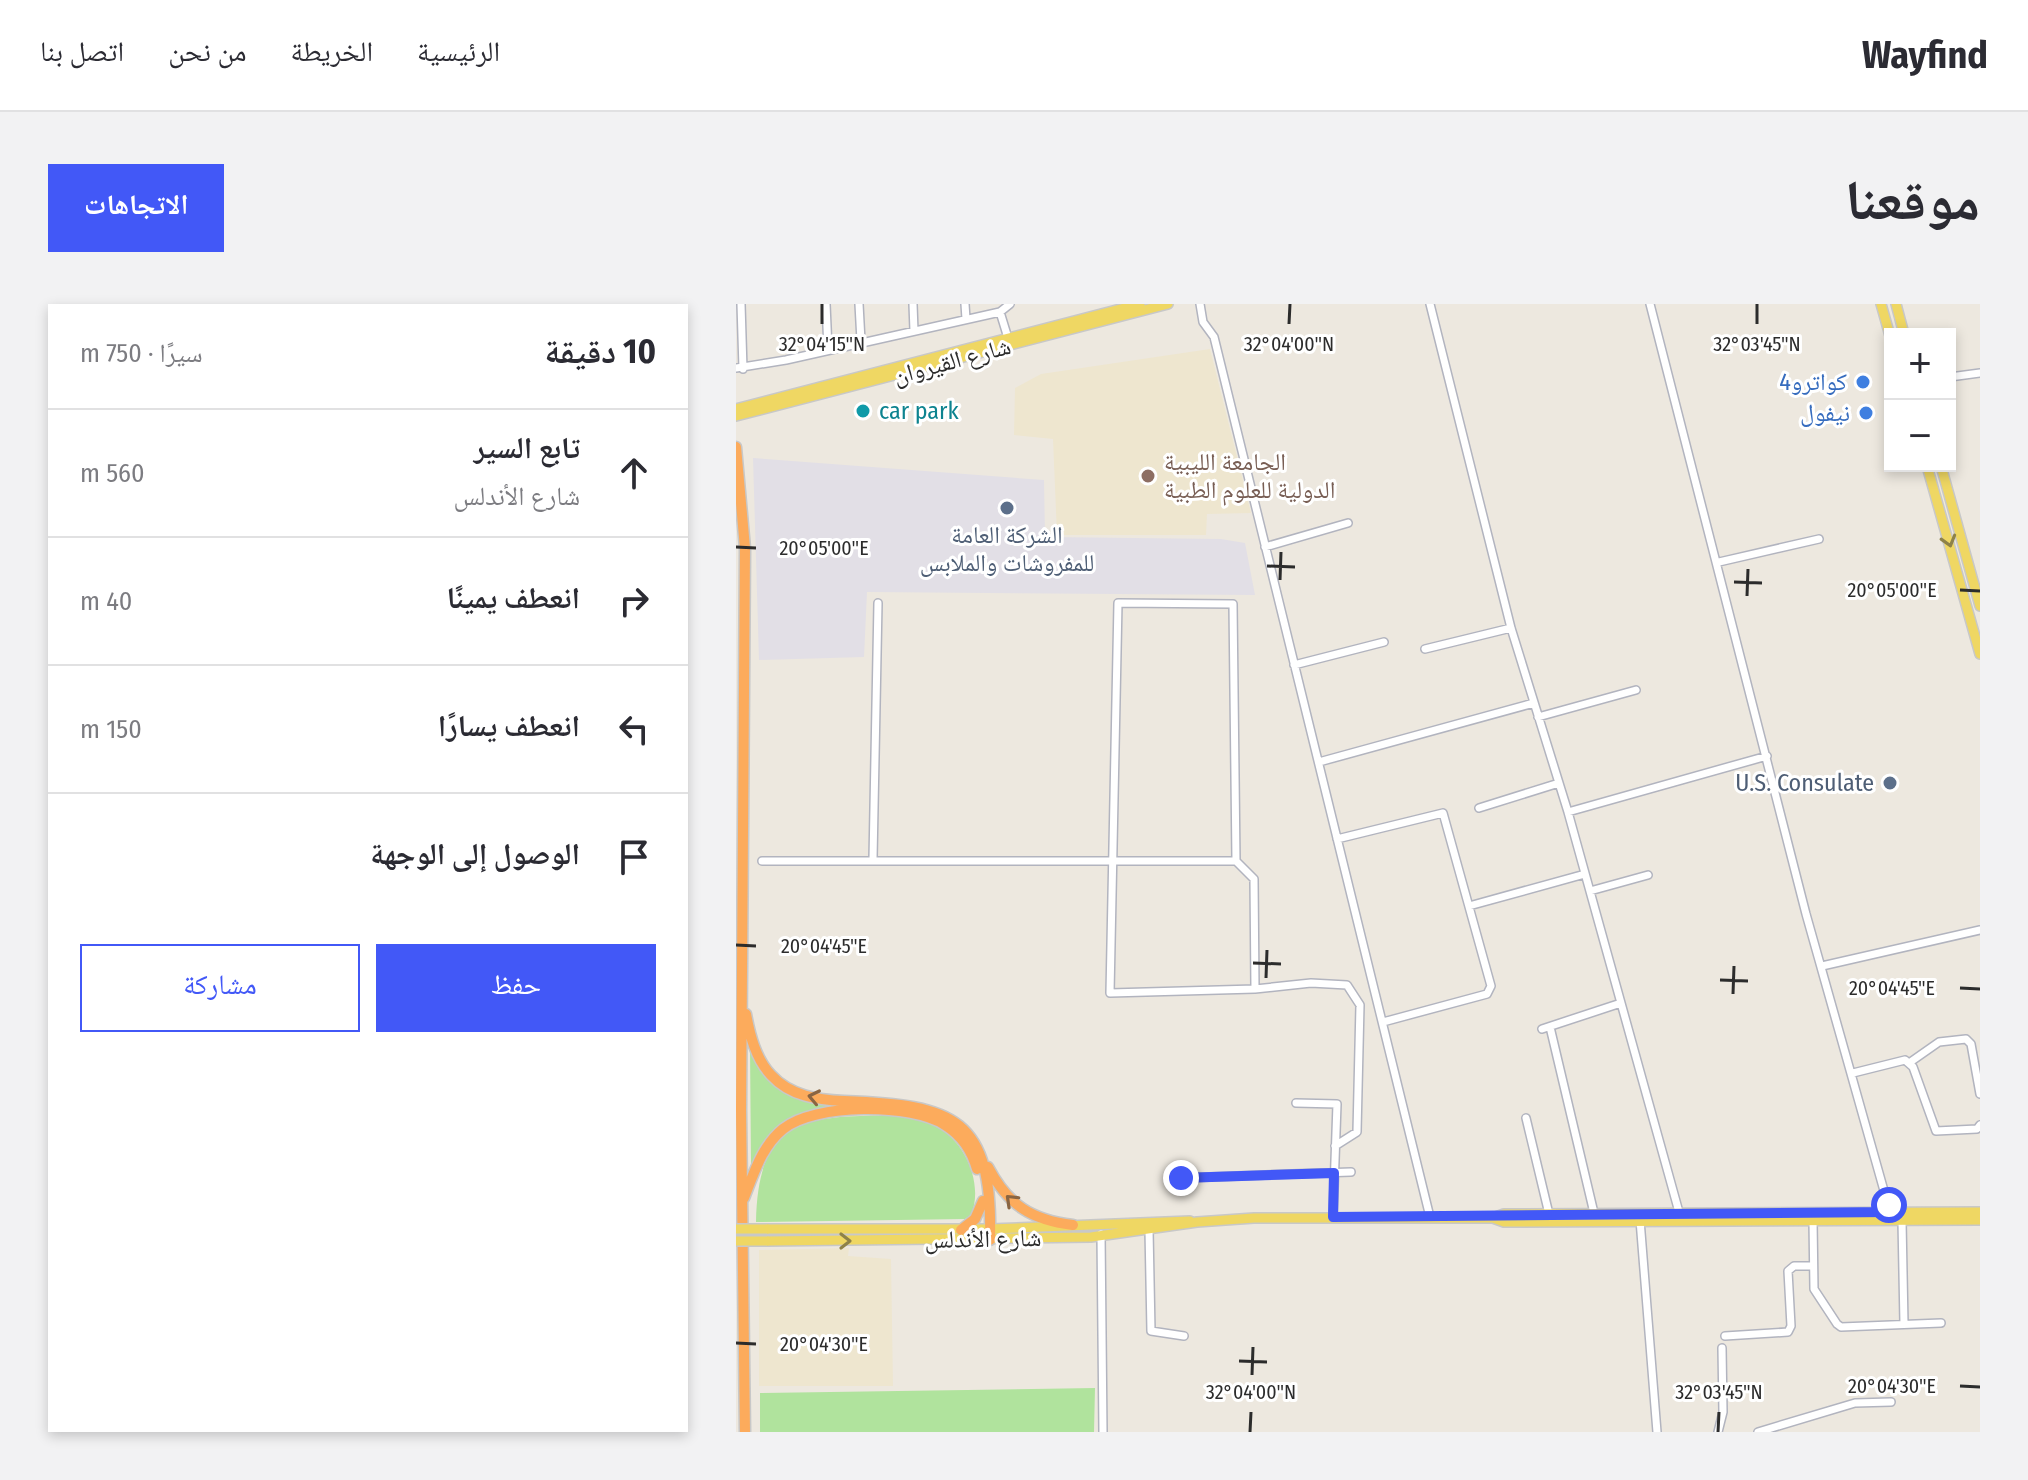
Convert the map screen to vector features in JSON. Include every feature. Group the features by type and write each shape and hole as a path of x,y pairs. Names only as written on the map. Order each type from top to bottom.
{"highway":[{"path":"736,447 745,548 742,997 745,1432"},
{"path":"742,997 759,1059 784,1086 821,1099 925,1106 951,1118 974,1143 1002,1192 1023,1212 1073,1225"},
{"path":"742,1204 765,1149 781,1131 804,1118 858,1110 915,1114 945,1125 967,1147 975,1163 987,1235"},
{"path":"974,1143 986,1178 987,1235"},
{"path":"961,1230 975,1219 983,1201"}],"main road":[{"name":"شارع القيروان","path":"736,416 751,408 1140,304"},
{"name":"شارع القيروان","path":"736,409 751,408 1168,304"},
{"path":"1881,304 1888,328"},
{"path":"1896,304 1902,328"},
{"path":"1929,472 1980,654"},
{"path":"1943,472 1980,606"},
{"name":"شارع الأندلس","path":"1493,1218 1504,1214 1679,1212 1902,1221 1980,1220"},
{"name":"شارع الأندلس","path":"736,1241 987,1235 1101,1236 1197,1222 1333,1217 1493,1218 1504,1222 1813,1221 1890,1212 1980,1212"},
{"name":"شارع الأندلس","path":"736,1229 961,1230 987,1235 1073,1225 1177,1219 1197,1222"}],"street":[{"path":"741,304 740,369 1000,312 1010,304"},
{"path":"826,304 828,349"},
{"path":"859,304 861,341"},
{"path":"913,304 914,331"},
{"path":"965,304 966,319"},
{"path":"1200,304 1203,322 1213,334 1430,1217"},
{"path":"1430,304 1511,628 1568,812 1679,1212"},
{"path":"1650,304 1822,966 1890,1212"},
{"path":"1000,312 1008,338"},
{"path":"1956,376 1980,373"},
{"path":"1265,547 1348,523"},
{"path":"1719,562 1819,539"},
{"path":"873,859 878,603"},
{"path":"1255,989 1254,879 1236,861 1233,604 1118,603 1110,993 1255,989 1311,983 1347,985 1360,1005 1357,1132 1335,1146"},
{"path":"1425,649 1511,628"},
{"path":"1294,665 1384,642"},
{"path":"1538,717 1636,690"},
{"path":"1319,762 1534,703"},
{"path":"1568,812 1767,756"},
{"path":"1479,808 1559,783"},
{"path":"1337,839 1443,813 1469,906 1489,992 1383,1022"},
{"path":"762,861 1236,861"},
{"path":"1469,906 1585,874"},
{"path":"1590,891 1648,875"},
{"path":"1822,966 1980,930"},
{"path":"1594,1213 1546,1028 1621,1003"},
{"path":"1909,1063 1939,1042 1966,1039 1971,1044 1980,1094"},
{"path":"1853,1073 1905,1060 1909,1063 1933,1128 1940,1132 1980,1125"},
{"path":"1296,1103 1337,1104 1333,1217"},
{"path":"1526,1118 1549,1214"},
{"path":"1181,1178 1351,1172"},
{"path":"1640,1220 1657,1432"},
{"path":"1813,1221 1814,1289 1841,1327 1941,1323"},
{"path":"1902,1221 1904,1324"},
{"path":"1101,1224 1103,1432"},
{"path":"1149,1230 1151,1331 1184,1336"},
{"path":"1725,1336 1788,1332 1791,1326 1788,1271 1790,1267 1812,1266"},
{"path":"1718,1432 1723,1412 1722,1348"},
{"path":"1758,1432 1855,1403 1891,1402"}],"shaded area":[{"name":"الجامعة الليبية الدولية للعلوم الطبية","path":"1210,349 1251,513 1207,514 1206,535 1057,535 1053,439 1014,435 1015,388 1041,374"},
{"path":"753,458 1044,480 1045,537 1221,539 1245,543 1255,595 867,592 864,657 759,660"},
{"path":"849,1248 848,1256 891,1259 893,1386 759,1386 759,1250"}],"green space":[{"path":"750,1046 800,1099 830,1106 803,1114 782,1125 765,1141 751,1166"},
{"path":"899,1115 936,1126 956,1142 973,1177 975,1190 971,1215 965,1219 756,1222 759,1186 767,1160 778,1141 794,1128 839,1117"},
{"path":"1095,1388 1094,1432 760,1432 760,1393"}],"place":[{"name":"كواترو4","path":"1863,382"},
{"name":"car park","path":"863,411"},
{"name":"نيفول","path":"1866,413"},
{"name":"الجامعة الليبية الدولية للعلوم الطبية","path":"1148,476"},
{"name":"الشركة العامة للمفروشات والملابس","path":"1007,508"},
{"name":"U.S. Consulate","path":"1890,783"}],"route":[{"path":"1181,1178 1334,1173 1333,1217 1493,1218 1504,1214 1890,1212 1889,1205"}]}
